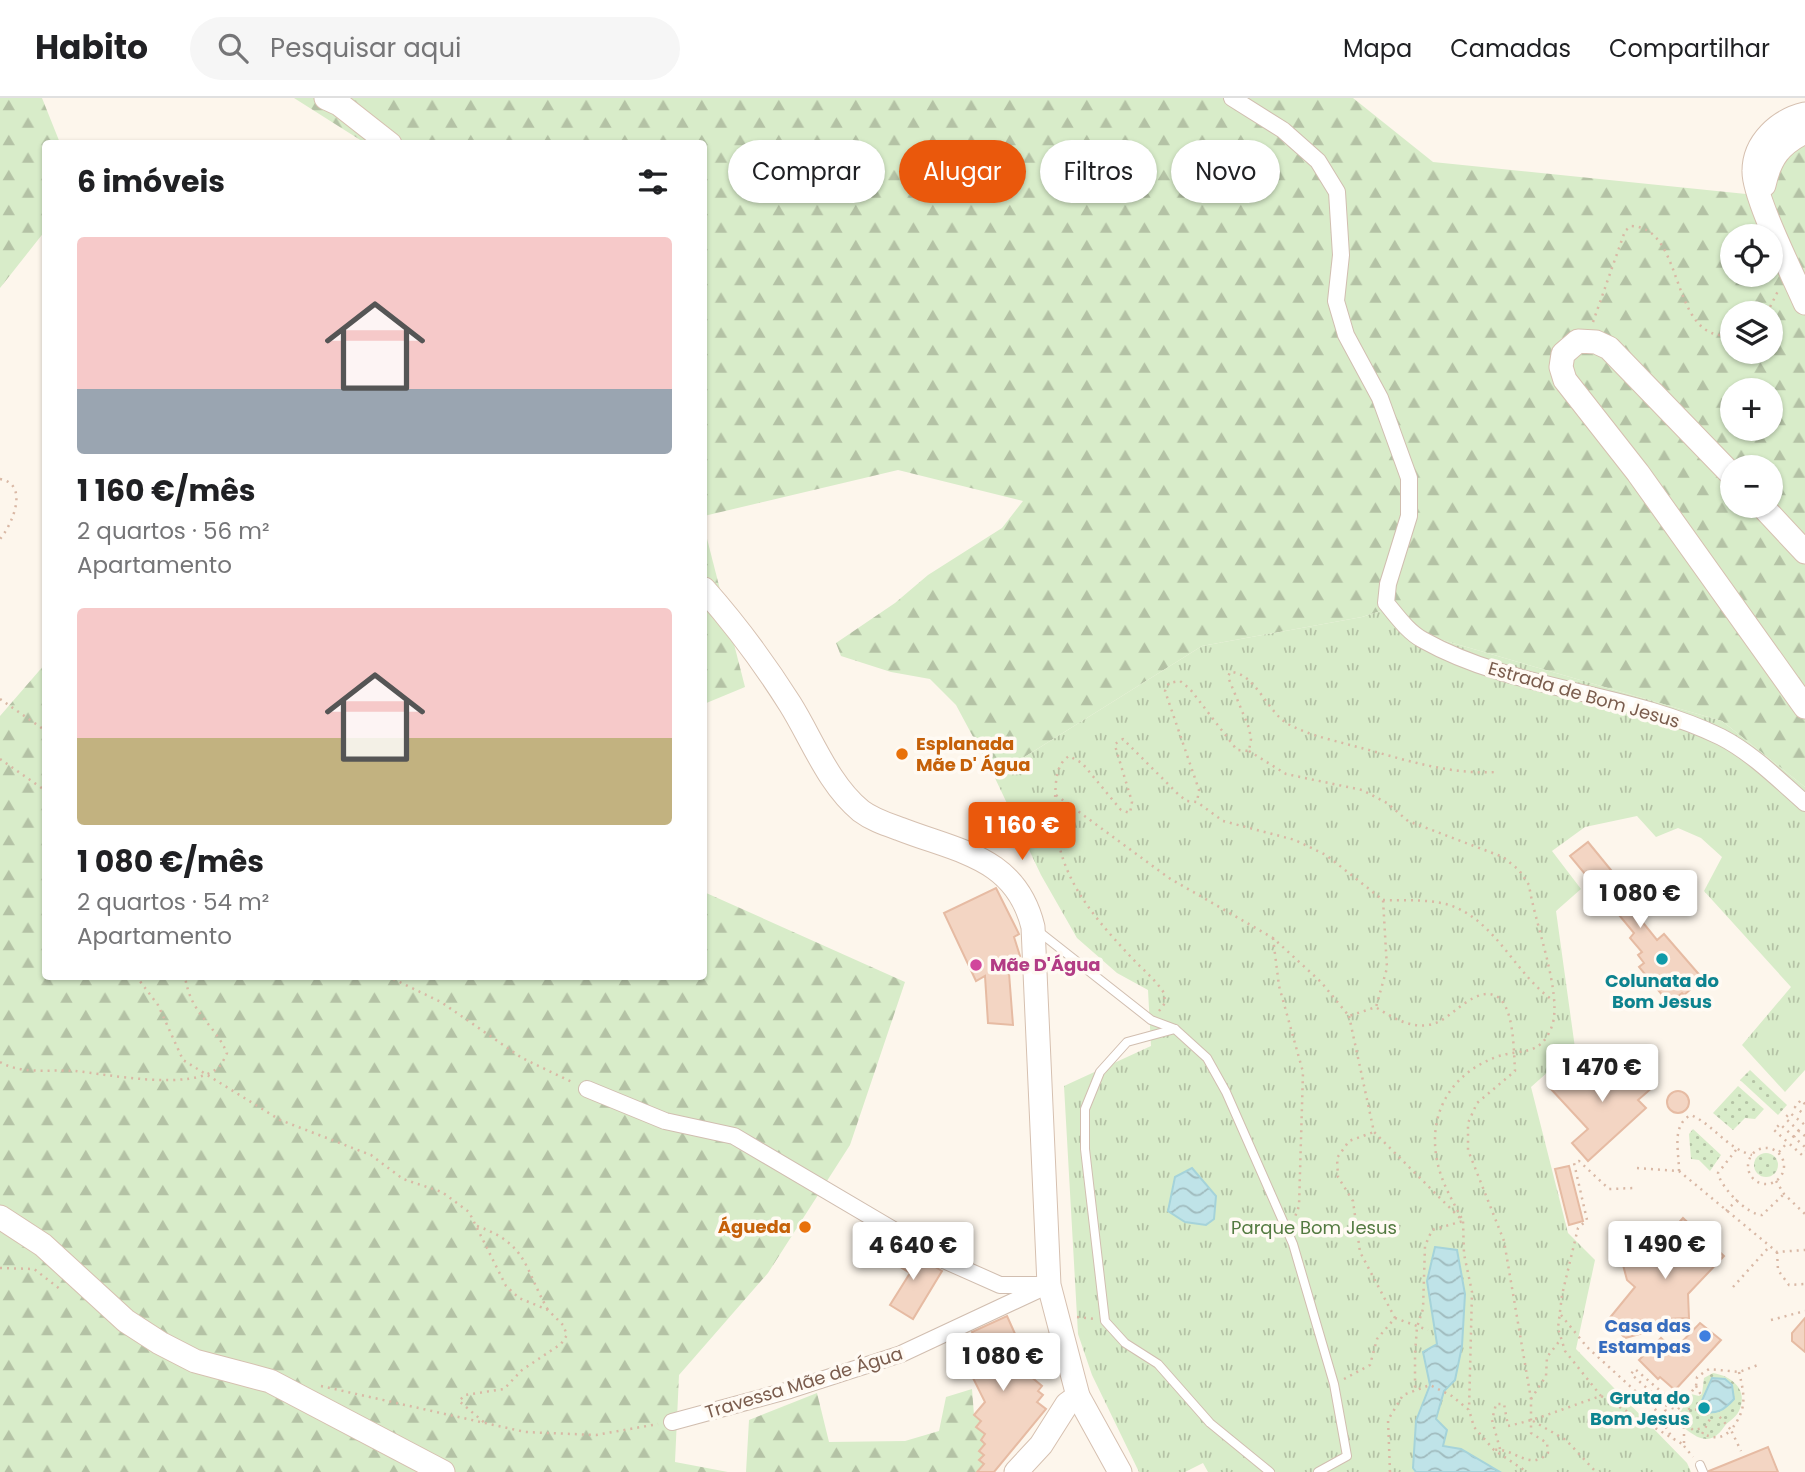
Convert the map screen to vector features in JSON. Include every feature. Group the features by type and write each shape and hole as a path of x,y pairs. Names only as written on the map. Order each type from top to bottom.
{"main road":[{"path":"326,98 339,104 385,140"},
{"path":"1805,114 1782,124 1761,144 1754,171 1761,195 1805,303"},
{"path":"1761,195 1769,162 1776,152 1805,132"},
{"path":"1720,463 1609,348 1578,341 1563,354 1561,367 1565,380 1638,473 1805,707"},
{"path":"1773,518 1805,552"},
{"path":"707,592 740,630 790,705 836,785 851,801 872,818 986,861 1018,889 1024,898 1033,928 1049,1285 1078,1396 1120,1472"},
{"path":"0,1216 43,1245 126,1321 160,1343 195,1361 270,1381 443,1472"},
{"path":"1016,1472 1041,1445 1067,1404 1078,1396"}],"street":[{"name":"Estrada de Bom Jesus","path":"1232,98 1283,130 1318,161 1337,192 1341,255 1336,301 1346,335 1380,398 1409,478 1409,516 1388,584 1386,603 1422,640 1487,669 1608,698 1722,738 1747,754 1805,803"},
{"path":"587,1089 665,1121 734,1136 946,1261 1000,1285 1049,1285"},
{"name":"Travessa Mãe de Água","path":"672,1422 790,1390 901,1354 1049,1285"}],"lane":[{"path":"1033,928 1151,1020 1175,1029 1207,1058 1226,1092 1289,1234 1334,1384 1346,1457 1318,1472"},
{"path":"1175,1029 1126,1042 1100,1072 1085,1109 1085,1149 1105,1321 1125,1343 1158,1364 1210,1423 1270,1472"}],"path":[{"path":"1587,341 1615,254 1625,232 1631,226 1640,226 1653,236 1672,263 1688,307 1706,331 1720,337"},
{"path":"0,479 6,480 16,491 16,505 10,527 0,540"},
{"path":"1249,751 1249,728 1230,684 1230,672 1246,677 1266,705 1287,723 1315,735 1438,768 1471,774 1496,772"},
{"path":"1197,802 1199,790 1165,691 1169,683 1180,681 1189,689 1228,742 1237,750 1249,751 1286,774 1362,790 1387,803 1408,821 1503,857 1519,870 1529,885 1554,1001 1553,1023 1546,1039 1532,1051 1478,1065 1461,1077 1436,1113 1433,1137 1441,1177 1463,1221 1464,1254 1472,1292 1469,1410 1474,1427 1494,1450 1527,1472"},
{"path":"0,699 42,729"},
{"path":"1138,1009 1149,1016 1156,1014 1165,1003 1164,992 1095,916 1069,878 1058,849 1054,823 1058,768 1069,756 1082,763 1121,810 1130,813 1132,802 1116,748 1118,740 1123,739 1179,795 1187,801 1197,802 1223,821 1295,840 1326,855 1383,900 1433,901 1458,908 1479,923 1536,989 1554,1001"},
{"path":"0,759 42,789"},
{"path":"1055,794 1169,878 1273,938 1321,982 1349,1016 1374,1132 1463,1221"},
{"path":"1376,1007 1387,968 1383,900"},
{"path":"1273,938 1279,986 1303,1072 1299,1206 1289,1234"},
{"path":"139,980 158,1005 183,1060 280,1120 371,1155 403,1179 442,1192 469,1212 506,1286 519,1297 548,1310"},
{"path":"0,1062 30,1071 96,1073 152,1081 203,1074 218,1068 227,1053 220,1037 200,1018 186,980"},
{"path":"395,980 441,1002 522,1058 587,1089"},
{"path":"1349,1016 1376,1007 1411,1025 1429,1025 1447,1017 1480,994 1492,993 1503,999 1508,1013 1514,1071 1477,1103 1468,1123 1468,1150 1504,1241 1531,1399 1531,1433 1547,1443 1548,1453 1544,1458 1526,1461 1500,1449 1494,1450"},
{"path":"1805,1104 1801,1100 1795,1107 1805,1115"},
{"path":"1805,1124 1790,1112 1785,1118 1805,1136"},
{"path":"1679,1171 1677,1128 1682,1120 1691,1115 1701,1119 1736,1150 1752,1154 1768,1147 1779,1152 1784,1167 1776,1181 1764,1184 1752,1178 1748,1167 1752,1154"},
{"path":"1780,1124 1805,1149 1801,1155 1787,1143 1774,1130 1780,1124"},
{"path":"1794,1137 1799,1131"},
{"path":"1374,1132 1349,1141 1337,1158 1338,1177 1353,1201 1360,1252 1395,1318 1428,1330"},
{"path":"1779,1152 1787,1143"},
{"path":"1736,1150 1718,1174 1719,1181 1738,1199 1753,1213 1762,1215 1784,1195"},
{"path":"1634,1188 1609,1189 1591,1168 1579,1161 1574,1163 1587,1220 1584,1226 1578,1228 1560,1313 1564,1351 1601,1396 1684,1446 1686,1412 1697,1407 1704,1410 1710,1419 1702,1434 1720,1438 1731,1430 1743,1415 1745,1402 1739,1372"},
{"path":"1637,1168 1679,1171 1769,1247 1777,1252 1805,1251"},
{"path":"1776,1181 1784,1195 1804,1213"},
{"path":"1726,1211 1738,1199"},
{"path":"1415,1391 1417,1327 1423,1309 1425,1246 1432,1230 1463,1221"},
{"path":"477,1226 501,1235 523,1255 548,1310 563,1325 567,1335 561,1344 522,1370 505,1389 493,1394 465,1395 459,1401 486,1424"},
{"path":"1733,1287 1769,1247"},
{"path":"1777,1252 1778,1270 1789,1285 1805,1284"},
{"path":"0,1268 34,1269 68,1294"},
{"path":"1771,1320 1805,1311"},
{"path":"1560,1313 1587,1347 1655,1409 1675,1441"},
{"path":"1057,1314 1105,1321"},
{"path":"1334,1384 1370,1365 1377,1339 1395,1318"},
{"path":"1531,1399 1546,1376 1547,1357 1561,1339"},
{"path":"1701,1395 1696,1386 1696,1377 1709,1369 1739,1372 1758,1365"},
{"path":"1662,1397 1659,1399 1631,1374 1635,1369 1664,1394 1662,1397 1671,1415 1685,1421 1693,1430 1702,1430 1707,1424 1707,1415 1701,1409 1693,1409 1685,1421"},
{"path":"310,1385 337,1387 411,1409 525,1432 596,1435 672,1422"},
{"path":"1390,1472 1388,1420 1403,1395 1430,1385 1444,1391 1469,1410"},
{"path":"1665,1405 1677,1410 1680,1405 1672,1394 1687,1398 1696,1386"},
{"path":"1500,1449 1492,1420 1496,1404 1504,1404 1508,1426 1533,1421 1554,1410 1601,1396"},
{"path":"1718,1415 1731,1430 1741,1451"},
{"path":"1533,1421 1566,1440 1596,1472"}],"green space":[{"path":"0,98 42,98 59,140 42,140 42,235 0,288"},
{"path":"294,98 1353,98 1433,162 1746,194 1777,177 1783,158 1805,144 1805,787 1722,721 1432,637 1393,607 1362,617 1202,646 994,776 956,705 930,679 891,672 841,656 836,643 895,603 928,575 1002,528 1023,501 898,470 707,515 707,140 360,140"},
{"path":"707,539 745,687 707,703"},
{"name":"Parque Bom Jesus","path":"1393,607 1432,637 1722,721 1805,787 1805,1070 1785,1092 1742,1045 1791,987 1704,891 1722,857 1701,838 1678,828 1656,837 1637,816 1585,827 1552,851 1581,889 1556,911 1575,1048 1531,1087 1568,1233 1595,1260 1576,1349 1687,1463 1691,1472 1208,1472 1203,1463 1185,1472 1139,1472 1092,1375 1078,1334 1064,1086 1151,1046 1148,990 1117,973 1077,938 1041,875 994,776 1202,646 1362,617"},
{"path":"42,667 42,980 707,980 707,893 905,982 850,1145 768,1273 679,1375 675,1462 728,1472 0,1472 0,716"},
{"path":"1750,1070 1787,1105 1778,1115 1740,1080"},
{"path":"1738,1086 1764,1109 1755,1119 1745,1118 1733,1130 1713,1113"},
{"path":"1693,1129 1721,1155 1710,1171 1699,1160 1691,1159 1689,1134"},
{"path":"1766,1153 1775,1156 1778,1165 1775,1174 1766,1177 1757,1174 1754,1165 1757,1156"},
{"path":"1713,1373 1726,1377 1737,1385 1742,1403 1737,1414 1719,1434 1707,1439 1692,1434 1669,1417 1681,1411 1691,1394 1702,1394 1704,1378"},
{"path":"972,1389 974,1415 981,1421 977,1427 985,1434 981,1440 985,1444 979,1451 984,1455 979,1460 984,1464 980,1472 746,1472 749,1420 817,1393 829,1442 905,1441 939,1431 946,1397"}],"water":[{"path":"1192,1168 1216,1196 1214,1219 1206,1225 1185,1222 1168,1211 1175,1177"},
{"path":"1435,1247 1457,1250 1465,1294 1462,1346 1455,1380 1444,1391 1436,1419 1447,1430 1443,1446 1461,1449 1500,1472 1416,1472 1413,1468 1416,1421 1430,1385 1423,1352 1437,1344 1427,1281"},
{"path":"1712,1378 1725,1379 1732,1385 1734,1399 1720,1410 1703,1412 1700,1405"}],"building":[{"path":"1588,842 1647,914 1640,919 1657,940 1664,934 1703,979 1684,995 1682,993 1672,1001 1666,994 1663,996 1639,967 1644,963 1638,955 1642,952 1630,938 1634,933 1570,856"},
{"path":"996,888 1019,934 1014,937 1020,956 1005,964 1009,973 1013,1025 988,1023 985,976 976,981 944,913"},
{"path":"1630,1061 1653,1087 1638,1100 1646,1108 1588,1161 1572,1143 1588,1129 1550,1088 1578,1062 1601,1088"},
{"path":"1678,1091 1686,1094 1689,1102 1686,1110 1678,1113 1670,1110 1667,1102 1670,1094"},
{"path":"1569,1166 1583,1221 1569,1225 1555,1169"},
{"path":"1683,1218 1724,1256 1688,1294 1689,1318 1665,1319 1657,1329 1625,1338 1608,1320 1635,1287 1627,1280 1623,1265 1630,1257 1637,1256 1643,1262"},
{"path":"898,1245 942,1271 913,1319 890,1305 910,1273 889,1260"},
{"path":"1007,1316 1020,1345 1015,1347 1029,1375 1042,1386 1038,1391 1043,1395 1037,1402 1046,1409 994,1472 977,1472 984,1464 979,1460 984,1455 979,1451 985,1444 981,1440 985,1434 976,1427 981,1421 974,1415 985,1402 968,1368 980,1362 975,1349 979,1347 972,1332"},
{"path":"1805,1318 1805,1352 1792,1341 1792,1333"},
{"path":"1700,1323 1721,1340 1675,1390 1660,1377 1658,1379 1639,1360 1661,1338 1674,1350"},
{"path":"1768,1447 1778,1472 1709,1472 1709,1471"}],"place":[{"name":"Esplanada Mãe D' Água","path":"902,754"},
{"name":"Colunata do Bom Jesus","path":"1662,959"},
{"name":"Mãe D'Água","path":"976,965"},
{"name":"Águeda","path":"805,1227"},
{"name":"Casa das Estampas","path":"1705,1336"},
{"name":"Gruta do Bom Jesus","path":"1704,1408"}]}
